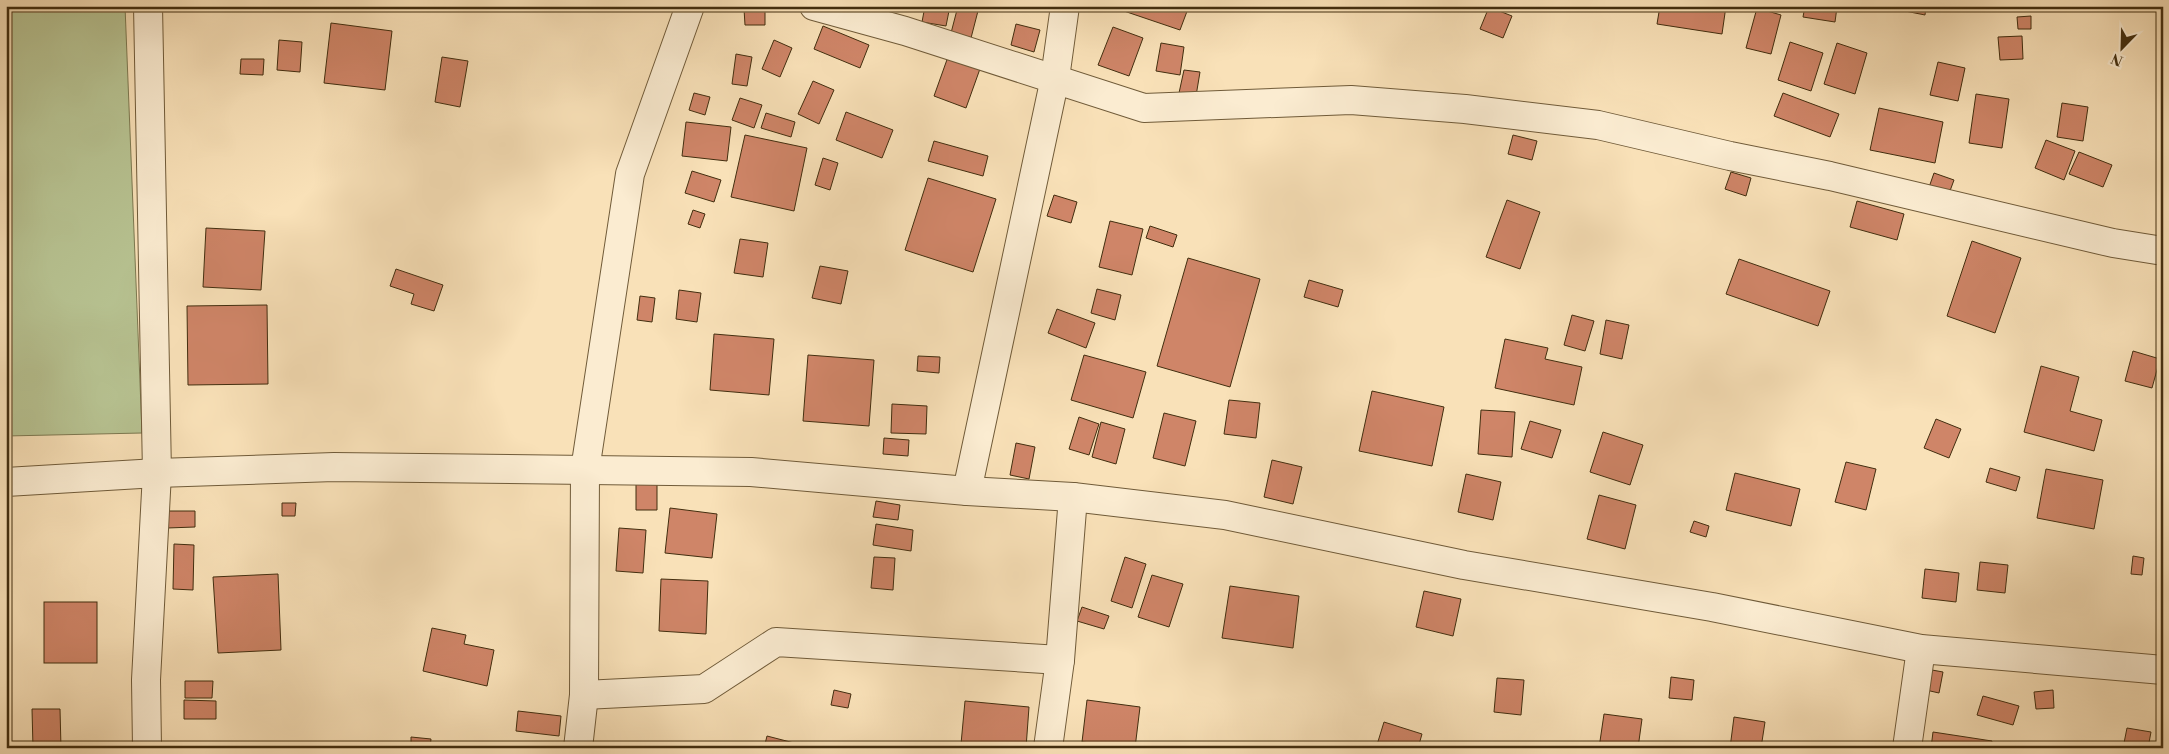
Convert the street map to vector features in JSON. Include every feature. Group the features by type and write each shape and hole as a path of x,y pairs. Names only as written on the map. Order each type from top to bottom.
{"street":[{"path":"147,748 146,680 157,473 148,6"},
{"path":"578,748 584,695 585,470 630,174 690,6"},
{"path":"814,6 905,31 1144,108 1351,100 1466,109 1598,125 1730,156 1830,176 2113,243 2163,251"},
{"path":"967,491 1055,78 1064,6"},
{"path":"6,482 157,473 334,467 751,472 967,491 1073,497 1225,515 1464,565 1712,608 1921,649 2163,670"},
{"path":"1048,748 1060,660 1073,497"},
{"path":"584,695 704,689 776,642 1060,660"},
{"path":"1906,748 1921,649"}],"green space":[{"path":"6,6 125,6 142,433 6,436"}],"building":[{"path":"925,6 950,6 946,26 922,22"},
{"path":"958,6 979,7 971,38 951,33"},
{"path":"1119,6 1189,6 1180,30 1118,9"},
{"path":"1660,6 1726,6 1722,34 1657,24"},
{"path":"1805,6 1837,7 1835,22 1803,17"},
{"path":"1880,6 1926,6 1925,15"},
{"path":"1489,7 1512,16 1503,38 1480,29"},
{"path":"1757,8 1781,15 1771,54 1746,48"},
{"path":"744,9 765,9 765,25 745,25"},
{"path":"2031,16 2031,29 2018,29 2017,17"},
{"path":"331,23 392,31 385,90 324,83"},
{"path":"1016,24 1040,30 1034,52 1011,45"},
{"path":"823,26 869,45 860,68 814,49"},
{"path":"1113,27 1143,38 1129,76 1098,65"},
{"path":"2022,36 2023,59 2000,60 1998,37"},
{"path":"279,40 302,42 300,72 277,70"},
{"path":"774,40 792,48 780,77 762,69"},
{"path":"1790,42 1823,53 1811,91 1778,80"},
{"path":"1161,43 1184,47 1180,75 1156,71"},
{"path":"1837,43 1867,53 1855,94 1824,84"},
{"path":"736,54 752,57 747,86 732,84"},
{"path":"949,54 981,66 966,108 934,96"},
{"path":"442,57 468,61 460,107 435,102"},
{"path":"241,59 264,59 263,75 240,74"},
{"path":"1938,62 1965,68 1958,101 1930,95"},
{"path":"1184,70 1200,72 1196,96 1179,93"},
{"path":"813,81 834,90 819,124 798,114"},
{"path":"694,93 710,97 705,115 689,110"},
{"path":"1783,93 1839,114 1830,137 1774,116"},
{"path":"1976,94 2009,99 2002,148 1969,143"},
{"path":"740,98 762,105 754,128 732,120"},
{"path":"2062,103 2088,107 2083,141 2057,137"},
{"path":"1879,108 1943,122 1935,163 1870,150"},
{"path":"846,112 893,130 882,158 836,140"},
{"path":"766,113 795,122 791,137 761,128"},
{"path":"686,122 731,127 727,161 682,156"},
{"path":"745,135 807,148 794,211 731,197"},
{"path":"1513,135 1537,141 1532,160 1508,154"},
{"path":"2046,140 2075,151 2064,180 2035,168"},
{"path":"934,141 988,156 983,176 928,161"},
{"path":"2079,152 2112,165 2103,187 2069,174"},
{"path":"823,158 838,163 830,190 815,185"},
{"path":"692,171 721,180 714,202 685,193"},
{"path":"1731,172 1751,178 1746,196 1725,189"},
{"path":"1934,173 1954,180 1947,199 1927,193"},
{"path":"928,178 996,199 973,272 905,250"},
{"path":"1054,195 1077,202 1071,223 1047,216"},
{"path":"1507,200 1540,212 1520,269 1486,257"},
{"path":"1857,201 1904,214 1897,240 1850,227"},
{"path":"693,210 705,214 700,228 688,224"},
{"path":"1110,221 1143,229 1132,275 1099,267"},
{"path":"1150,226 1177,235 1173,247 1146,238"},
{"path":"206,228 265,231 261,290 203,287"},
{"path":"740,239 768,243 763,277 734,273"},
{"path":"1972,241 2021,258 1995,333 1947,316"},
{"path":"1188,258 1260,279 1230,387 1157,366"},
{"path":"1739,259 1830,291 1818,326 1726,294"},
{"path":"820,266 848,271 841,304 812,298"},
{"path":"396,269 443,285 434,311 411,304 414,294 390,286"},
{"path":"1309,280 1343,290 1338,307 1304,297"},
{"path":"1097,289 1121,295 1115,320 1091,313"},
{"path":"679,290 701,293 697,322 676,319"},
{"path":"640,296 655,298 652,322 637,320"},
{"path":"267,305 268,384 188,385 187,306"},
{"path":"1057,309 1095,323 1086,348 1048,333"},
{"path":"1572,315 1594,321 1585,351 1564,345"},
{"path":"1606,320 1629,325 1622,359 1600,354"},
{"path":"714,334 774,339 769,395 710,390"},
{"path":"1505,339 1548,348 1545,359 1582,367 1574,405 1495,388"},
{"path":"2133,351 2160,359 2152,388 2125,381"},
{"path":"808,355 874,360 869,426 803,421"},
{"path":"1084,355 1146,372 1133,418 1071,400"},
{"path":"918,356 940,357 939,373 917,371"},
{"path":"2041,366 2079,377 2070,411 2102,420 2094,451 2024,432"},
{"path":"1372,391 1444,407 1432,466 1359,451"},
{"path":"1229,400 1260,403 1256,438 1224,434"},
{"path":"892,404 927,406 926,434 891,433"},
{"path":"1481,410 1515,412 1512,457 1478,454"},
{"path":"1164,413 1196,421 1185,466 1153,458"},
{"path":"1079,417 1099,424 1089,455 1069,449"},
{"path":"1936,419 1961,429 1949,458 1924,448"},
{"path":"1530,421 1561,430 1552,458 1521,449"},
{"path":"1101,422 1125,429 1116,464 1092,457"},
{"path":"1603,432 1643,445 1630,485 1590,472"},
{"path":"884,438 909,440 908,456 883,454"},
{"path":"1016,443 1035,447 1029,479 1010,475"},
{"path":"1272,460 1302,467 1293,504 1264,497"},
{"path":"1846,462 1876,469 1866,510 1835,502"},
{"path":"1990,468 2020,477 2016,491 1986,482"},
{"path":"2046,469 2103,480 2094,529 2037,518"},
{"path":"1735,473 1800,489 1791,526 1726,510"},
{"path":"1466,474 1501,482 1493,520 1458,512"},
{"path":"636,483 657,484 657,510 636,510"},
{"path":"1599,495 1636,505 1625,549 1587,539"},
{"path":"876,501 900,505 898,520 873,517"},
{"path":"282,503 296,503 295,516 282,516"},
{"path":"670,508 717,514 712,558 665,553"},
{"path":"167,511 195,511 195,527 167,528"},
{"path":"1694,521 1709,526 1706,537 1690,532"},
{"path":"876,524 913,530 911,551 873,545"},
{"path":"619,528 646,530 643,573 616,571"},
{"path":"174,544 194,545 193,590 173,589"},
{"path":"2133,556 2144,558 2142,575 2131,574"},
{"path":"874,557 895,558 893,590 871,588"},
{"path":"1125,557 1146,564 1132,608 1111,601"},
{"path":"1980,562 2008,565 2005,593 1977,590"},
{"path":"1925,569 1959,573 1956,602 1922,598"},
{"path":"278,574 281,650 218,653 213,577"},
{"path":"1152,575 1183,584 1169,627 1138,617"},
{"path":"661,579 708,581 706,634 659,631"},
{"path":"1230,586 1299,596 1293,648 1222,638"},
{"path":"1424,591 1461,599 1453,636 1416,627"},
{"path":"44,602 97,602 97,663 44,663"},
{"path":"1082,607 1109,616 1104,629 1077,621"},
{"path":"432,628 466,635 464,644 494,650 487,686 423,671"},
{"path":"1921,668 1943,672 1939,693 1917,688"},
{"path":"1671,677 1694,680 1692,700 1669,698"},
{"path":"1497,678 1524,680 1521,715 1494,712"},
{"path":"185,681 213,681 212,698 185,698"},
{"path":"834,690 851,694 848,708 831,705"},
{"path":"2053,690 2054,708 2036,709 2034,692"},
{"path":"1983,696 2019,706 2013,725 1977,715"},
{"path":"184,700 216,701 216,719 184,719"},
{"path":"1087,700 1140,707 1135,748 1082,742"},
{"path":"965,701 1029,707 1026,748 961,744"},
{"path":"32,709 60,709 61,748 33,748"},
{"path":"518,711 561,716 559,736 516,731"},
{"path":"1604,714 1642,719 1638,748 1599,748"},
{"path":"1734,717 1765,722 1761,748 1730,748"},
{"path":"1384,722 1422,734 1418,748 1376,748"},
{"path":"2127,728 2151,732 2148,748 2123,748"},
{"path":"1933,732 1992,741 1991,748 1931,748"},
{"path":"767,736 802,745 802,748 764,748"},
{"path":"411,737 431,739 430,748 411,748"},
{"path":"2018,744 2036,748 2017,748"}]}
